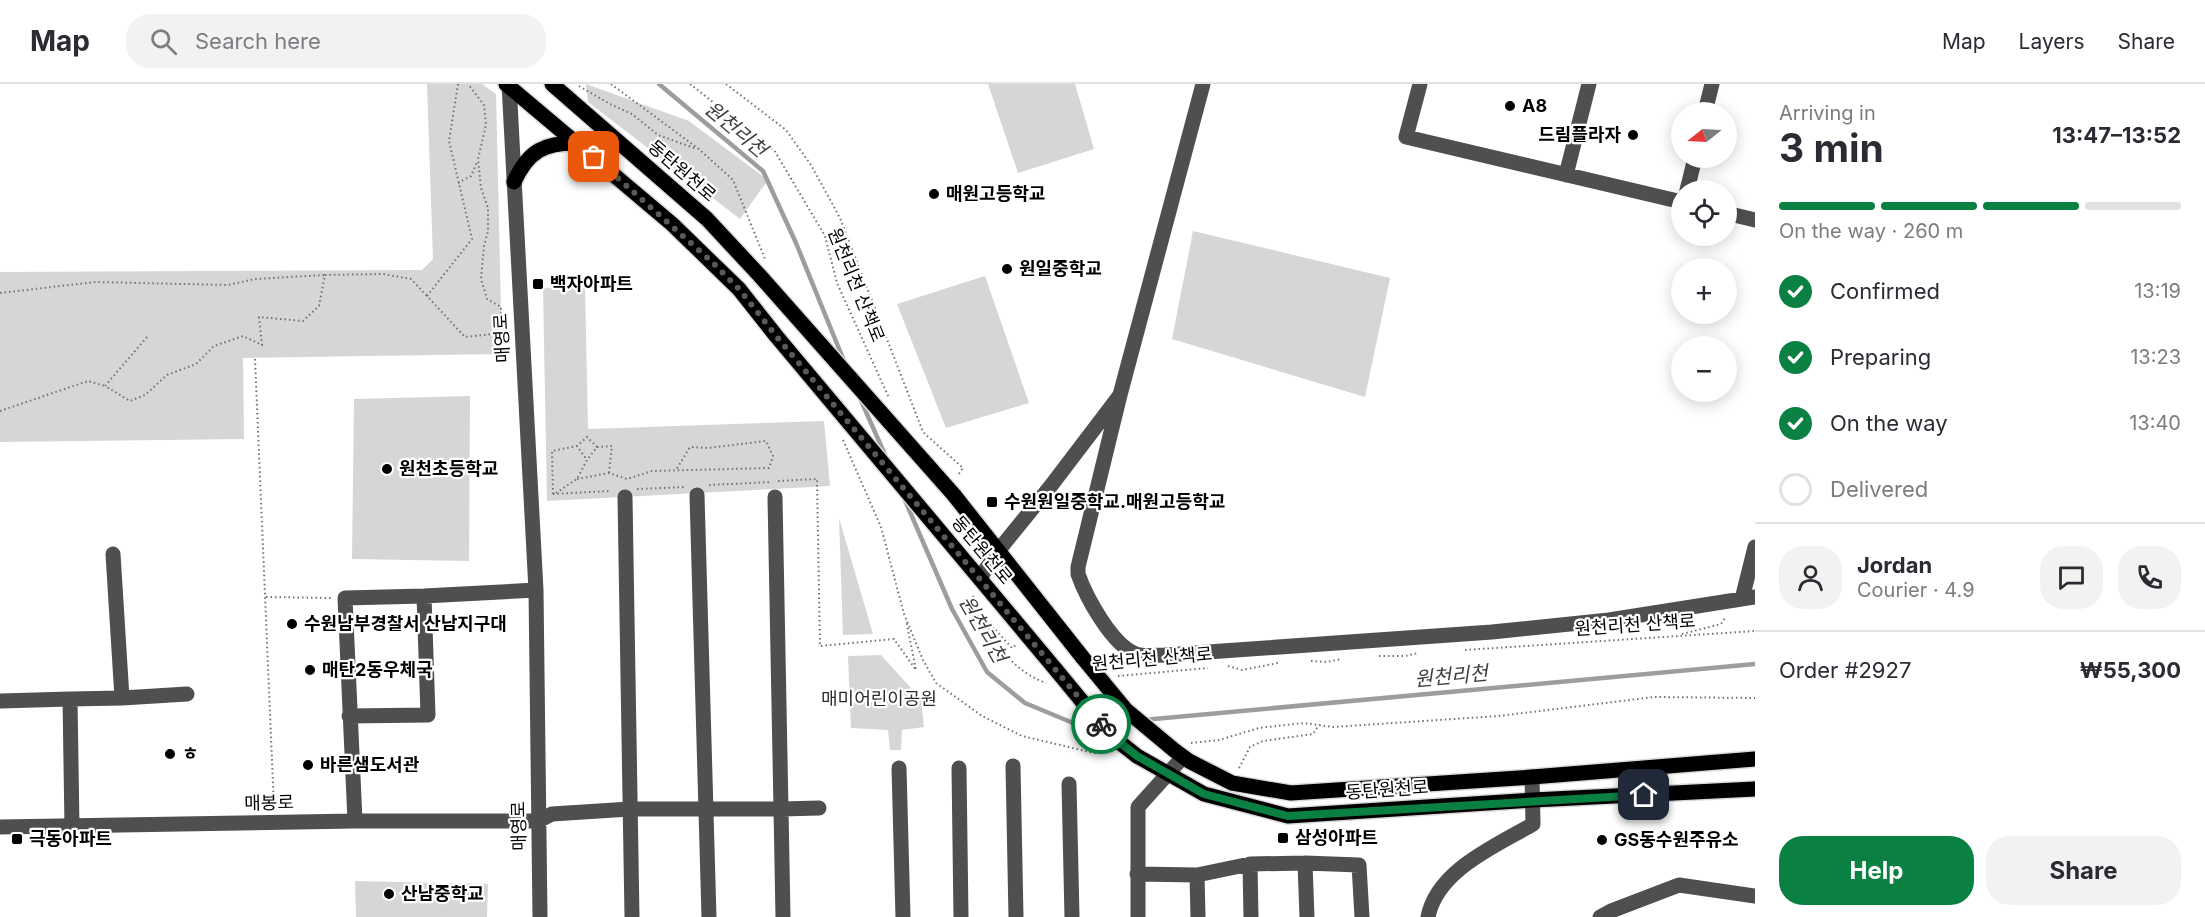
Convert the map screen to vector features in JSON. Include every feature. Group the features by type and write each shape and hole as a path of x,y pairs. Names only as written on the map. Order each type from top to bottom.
{"main road":[{"name":"동탄원천로","path":"552,84 707,219 954,495 1126,710 1178,753 1232,783 1291,793 1755,759"},
{"name":"동탄원천로","path":"508,85 672,224 739,289 975,572 1057,676 1109,734 1137,756 1166,773 1204,794 1288,816 1533,800 1755,789"},
{"path":"514,182 520,168 535,152 554,144 578,143"}],"street":[{"path":"1203,84 1120,395 1078,567 1078,574 1108,628 1120,644 1137,654 1165,655 1492,632 1609,620 1745,599 1755,548"},
{"path":"1420,84 1406,137 1671,199"},
{"path":"1566,175 1588,84"},
{"path":"1708,102 1712,84"},
{"name":"매영로","path":"508,85 536,590 540,917"},
{"path":"1737,216 1755,220"},
{"path":"975,572 998,551 1120,395"},
{"path":"697,495 709,917"},
{"path":"625,497 633,917"},
{"path":"776,497 783,917"},
{"path":"113,554 122,698"},
{"path":"355,821 345,598 536,590"},
{"path":"350,717 428,715 424,596"},
{"path":"0,701 187,694"},
{"path":"70,699 72,827"},
{"path":"1138,917 1138,807 1166,773 1178,753"},
{"path":"1013,766 1016,917"},
{"path":"899,768 903,917"},
{"path":"959,768 961,917"},
{"path":"1428,917 1430,904 1460,867 1533,824 1532,777"},
{"path":"1069,784 1072,917"},
{"name":"매봉로","path":"0,827 355,821 538,821 552,814 630,809 819,808"},
{"path":"1305,863 1307,917"},
{"path":"1137,874 1197,875 1250,864 1359,865 1362,917"},
{"path":"1250,864 1251,917"},
{"path":"1197,875 1198,917"},
{"path":"1609,915 1679,885 1755,896"}],"path":[{"path":"427,296 472,239 449,141 458,84"},
{"path":"458,183 471,176 478,159 486,125 484,105 468,84"},
{"path":"575,84 632,114 658,135 700,150"},
{"name":"원천리천 산책로","path":"690,84 774,150 825,236 837,283 891,402"},
{"path":"726,84 786,130 811,165 840,218 923,432 963,468 958,476"},
{"path":"0,294 95,282 228,285 255,279 383,274 411,279 465,337 501,333 501,307 487,299 481,279 488,231 488,208 481,188 478,159"},
{"path":"0,411 88,381 105,386 130,401 145,395 167,375 196,364 214,346 243,336 262,345 259,317 303,321 319,306 325,275"},
{"path":"105,386 147,337"},
{"path":"255,359 274,823"},
{"path":"597,447 587,437 577,446 552,451 553,494 577,478 609,473 627,479 652,471 769,468 773,456 766,441 708,448 690,447 676,470"},
{"path":"577,446 587,459"},
{"path":"577,478 587,459 597,447 612,446 609,473"},
{"path":"972,593 998,647 1013,663 1045,683 1057,676"},
{"path":"266,597 345,598"},
{"path":"1675,636 1721,624 1745,599"},
{"path":"989,628 992,626 1012,648"},
{"name":"원천리천 산책로","path":"1457,650 1755,630"},
{"path":"1371,655 1397,656 1425,652"},
{"path":"1308,660 1327,662 1345,658"},
{"name":"원천리천 산책로","path":"1228,666 1242,670 1287,662"},
{"name":"원천리천 산책로","path":"1111,676 1218,667"},
{"path":"1232,783 1250,747 1263,741 1313,734 1319,725"}],"green space":[{"path":"427,84 482,84 496,94 502,354 243,358 244,439 0,442 0,272 422,270 433,259"},
{"path":"586,84 689,121 768,180 740,219 588,102"},
{"path":"988,84 1075,84 1094,149 1018,173"},
{"path":"1193,231 1390,278 1365,397 1172,339"},
{"path":"985,276 1029,403 946,428 897,304"},
{"path":"585,287 588,429 824,421 830,486 547,501 543,288"},
{"path":"470,396 469,561 352,559 354,399"},
{"path":"839,518 873,634 843,635"},
{"name":"매미어린이공원","path":"881,655 921,699 924,727 902,730 901,750 890,750 888,730 851,728 848,656"},
{"path":"355,881 488,884 487,917 356,917"}],"waterway":[{"name":"원천리천","path":"659,84 763,171 796,243 844,361"},
{"name":"원천리천","path":"859,396 886,457"},
{"name":"원천리천","path":"904,498 952,609 987,672 1025,703 1085,728 1099,726"},
{"name":"원천리천","path":"1143,720 1755,664"},
{"name":"원천리천","path":"1108,725 1132,722"}],"way so far":[{"path":"594,157 672,224 739,289 1101,724"}],"place":[{"name":"A8","path":"1510,106"},
{"name":"드림플라자","path":"1633,135"},
{"name":"매원고등학교","path":"934,194"},
{"name":"원일중학교","path":"1007,269"},
{"name":"백자아파트","path":"538,284"},
{"name":"원천초등학교","path":"387,469"},
{"name":"수원원일중학교.매원고등학교","path":"992,502"},
{"name":"수원남부경찰서 산남지구대","path":"292,624"},
{"name":"매탄2동우체국","path":"310,670"},
{"name":"ㅎ","path":"170,754"},
{"name":"바른샘도서관","path":"308,765"},
{"name":"삼성아파트","path":"1283,838"},
{"name":"극동아파트","path":"17,839"},
{"name":"GS동수원주유소","path":"1602,840"},
{"name":"산남중학교","path":"389,894"}],"route":[{"path":"1101,724 1109,734 1137,756 1204,794 1288,816 1644,795"}]}
